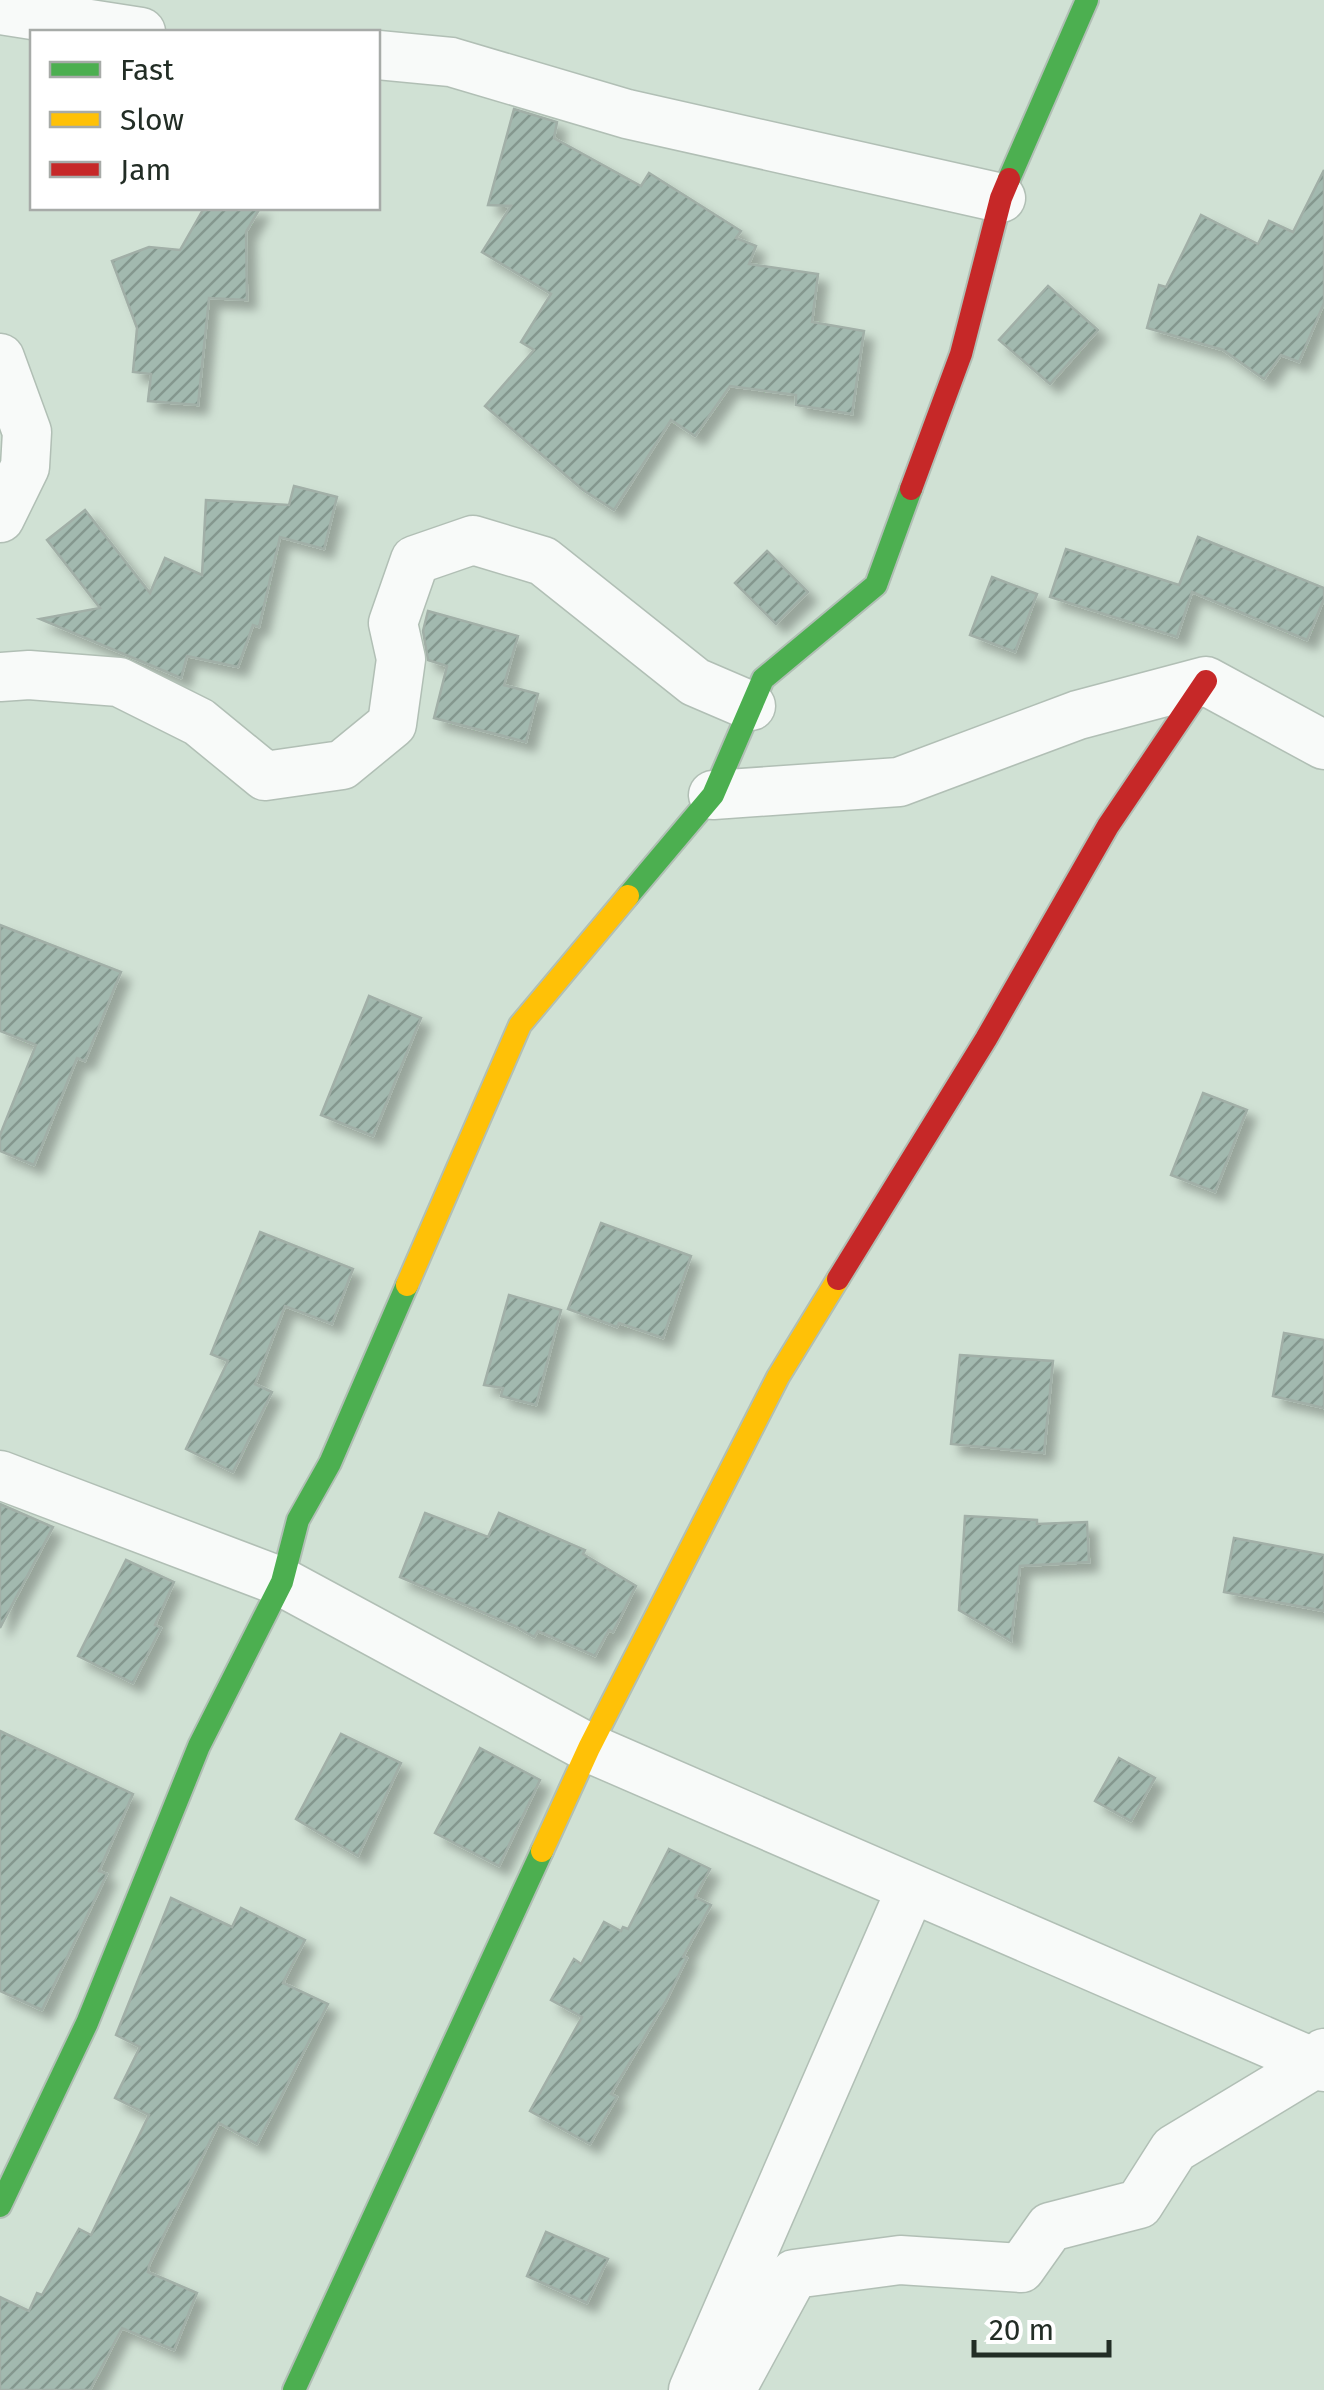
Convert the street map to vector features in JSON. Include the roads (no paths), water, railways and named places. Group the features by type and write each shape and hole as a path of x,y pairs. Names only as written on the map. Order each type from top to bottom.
{"street":[{"path":"0,2206 86,2023 199,1746 282,1582 298,1520 338,1445 520,1025 712,795 763,678 876,585 960,354 1002,198 1087,0"},
{"path":"0,10 128,30"},
{"path":"380,55 451,62 627,114 1002,198"},
{"path":"0,358 27,432 25,467 0,518"},
{"path":"0,677 29,675 119,682 199,722 265,776 342,765 392,724 401,659 393,623 416,560 473,540 543,560 695,682 751,706"},
{"path":"712,795 899,782 1078,715 1206,681 1324,745"},
{"path":"294,2390 589,1748 778,1378 986,1039 1108,826 1206,681"},
{"path":"0,1475 282,1582 589,1748 1321,2061"},
{"path":"693,2390 912,1889"},
{"path":"732,2390 794,2274 900,2260 1021,2268 1050,2227 1139,2204 1174,2149 1321,2061"}]}
